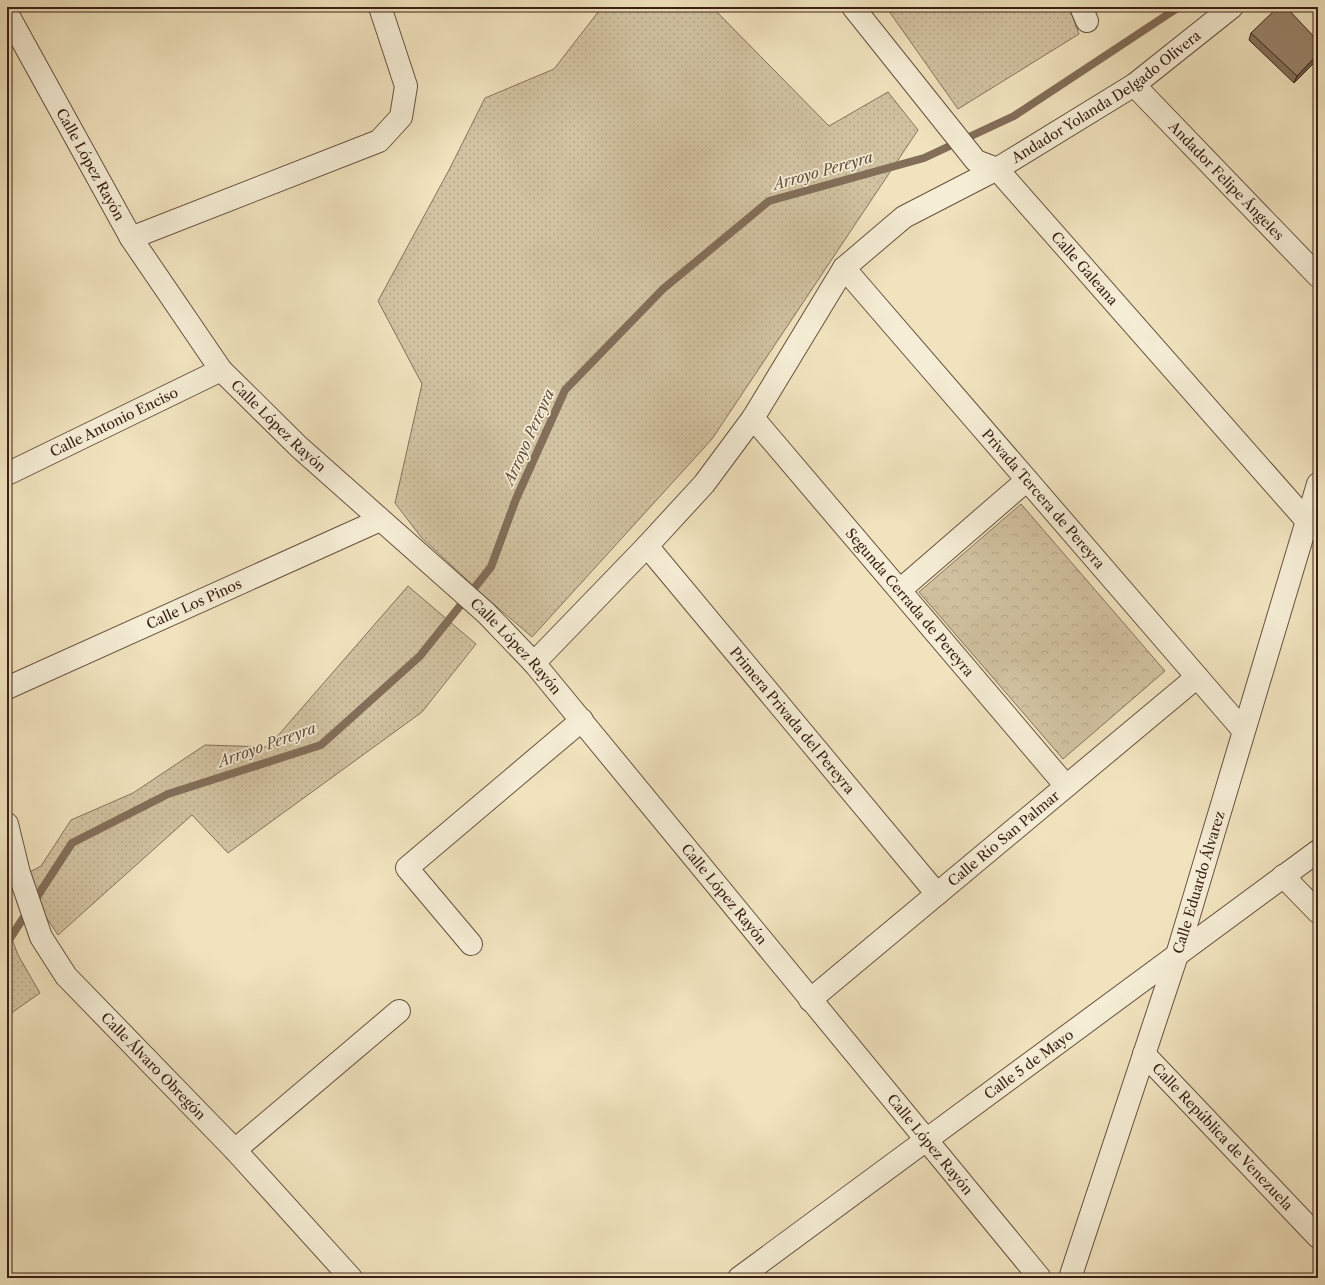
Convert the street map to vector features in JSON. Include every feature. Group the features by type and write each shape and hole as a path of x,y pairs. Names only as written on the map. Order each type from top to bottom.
{"street":[{"path":"131,238 379,142 401,117 406,86 380,7"},
{"name":"Calle Galeana","path":"853,7 932,108 976,161 997,169 1312,527"},
{"name":"Andador Yolanda Delgado Olivera","path":"534,663 647,546 704,484 753,418 844,268 904,217 997,169 1134,85 1232,7"},
{"name":"Calle López Rayón","path":"7,13 131,238 221,370 299,447 486,613 534,663 1040,1278"},
{"name":"Andador Felipe Ángeles","path":"1134,85 1318,276"},
{"name":"Privada Tercera de Pereyra","path":"844,268 1243,730"},
{"name":"Calle Antonio Enciso","path":"7,474 221,370"},
{"name":"Segunda Cerrada de Pereyra","path":"753,418 1066,786"},
{"path":"900,590 1027,480"},
{"name":"Calle Eduardo Álvarez","path":"1070,1278 1177,955 1243,730 1312,527 1318,484"},
{"name":"Calle Los Pinos","path":"7,688 380,520"},
{"name":"Primera Privada del Pereyra","path":"647,546 937,894"},
{"name":"Calle Río San Palmar","path":"810,1000 1197,677"},
{"path":"471,944 407,868 582,720"},
{"name":"Calle Álvaro Obregón","path":"7,824 19,873 41,937 66,976 235,1150 351,1278"},
{"name":"Calle 5 de Mayo","path":"740,1278 1318,851"},
{"path":"1284,876 1318,912"},
{"path":"235,1150 399,1011"},
{"name":"Calle República de Venezuela","path":"1144,1054 1318,1237"}],"green space":[{"path":"602,7 712,7 829,126 888,92 918,130 712,439 532,637 482,594 421,537 395,503 422,384 378,301 449,170 485,98 554,69"},
{"path":"886,7 1069,7 1079,34 958,109"},
{"path":"1021,504 1165,671 1063,759 919,592"},
{"path":"408,586 476,644 422,712 228,853 192,815 58,935 44,914 28,873 41,866 71,820 133,793 205,745 268,747"},
{"path":"7,926 18,955 40,993 7,1016"}],"building":[{"path":"1278,7 1286,7 1318,41 1318,54 1297,76 1251,33"}],"waterway":[{"name":"Arroyo Pereyra","path":"7,943 72,843 168,794 321,745 420,656 491,567 516,499 565,390 663,289 769,201 924,158 1014,116 1179,7"}]}
